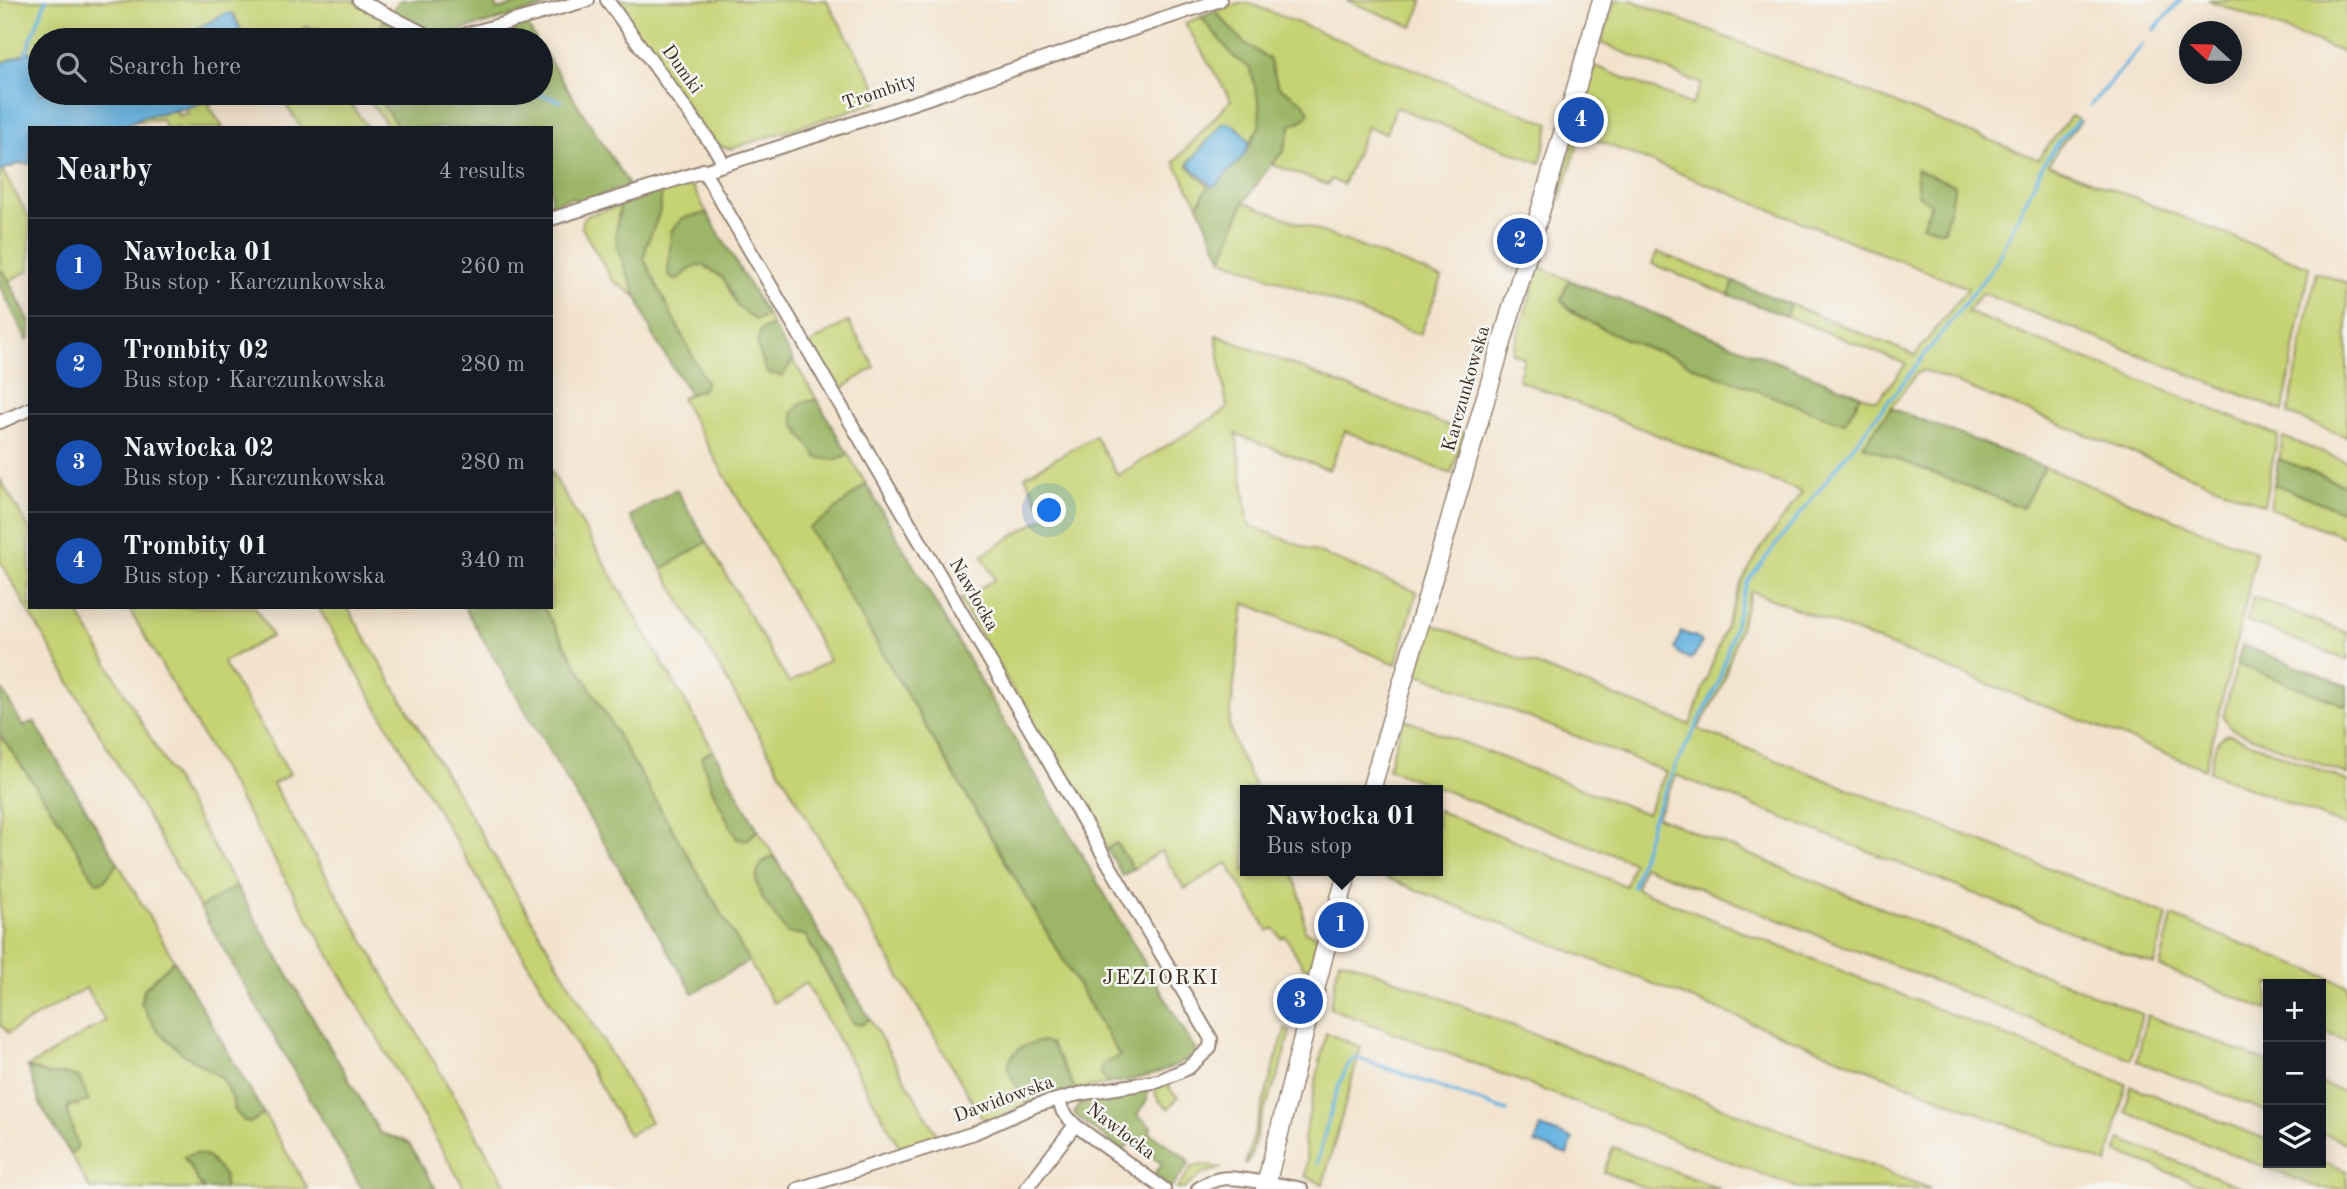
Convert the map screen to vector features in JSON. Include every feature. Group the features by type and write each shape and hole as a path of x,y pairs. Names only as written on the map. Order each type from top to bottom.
{"street":[{"path":"359,0 414,28"},
{"path":"487,28 588,0"},
{"name":"Dumki","path":"607,0 724,164"},
{"name":"Trombity","path":"553,218 857,122 1220,0"},
{"name":"Karczunkowska","path":"1372,785 1602,0"},
{"name":"Nawłocka","path":"703,170 1211,1039"},
{"path":"0,422 28,410"},
{"path":"1267,1187 1318,976 1347,876"},
{"name":"Dawidowska","path":"798,1189 974,1133 1026,1109 1079,1094 1159,1081 1176,1074 1206,1052 1211,1045 1211,1039"},
{"name":"Nawłocka","path":"1059,1101 1063,1112 1075,1125 1164,1189"},
{"path":"1026,1189 1075,1125"},
{"path":"1198,1189 1214,1179 1231,1177 1267,1187 1285,1184 1301,1189"}],"green space":[{"path":"0,0 352,0 386,18 380,28 240,28 235,16 224,14 198,28 28,28 28,53 0,64"},
{"path":"400,0 493,0 498,10 528,0 541,0 545,7 468,28 422,28 390,13"},
{"path":"612,0 826,0 875,84 879,98 877,102 730,149 714,144"},
{"path":"1346,0 1423,0 1413,27"},
{"path":"1615,0 1631,0 2038,159 2071,116 2081,121 2049,164 2309,267 2283,411 1982,293 1967,312 2278,435 2264,505 1924,370 1916,374 1863,445 2023,508 2044,467 2256,552 2205,769 1751,591 1721,688 1698,729 2167,915 2154,965 1676,775 1657,817 2142,1014 2131,1059 1643,866 1636,889 2126,1084 2107,1164 1382,876 1443,876 1443,812 1626,886 1633,862 1443,790 1443,785 1430,785 1388,769 1403,719 1647,814 1666,772 1417,673 1432,624 1690,725 1742,581 1760,550 1802,492 1518,380 1524,358 1512,353 1540,267 1569,280 1561,299 1571,311 1581,317 1690,365 1849,417 1861,395 1877,401 1906,364 1786,316 1790,304 1915,355 1968,288 1581,134 1560,201 1556,199 1573,143 1586,119 1585,105 1595,66 1692,105 1701,84 1601,43"},
{"path":"2208,0 2347,0 2347,54"},
{"path":"1246,2 1550,124 1540,163 1396,107 1386,133 1367,127 1343,185 1331,179 1328,185 1271,164 1283,153 1291,125 1301,122 1304,103 1278,86 1269,59 1243,42 1215,11"},
{"path":"1215,11 1243,42 1269,59 1278,86 1304,103 1309,112 1306,118 1291,125 1283,153 1271,164 1244,202 1222,259 1198,205 1208,186 1212,186 1248,148 1259,127 1260,106 1250,68 1235,58 1201,17"},
{"path":"1201,17 1235,58 1250,68 1261,118 1249,143 1238,128 1227,123 1190,160 1188,166 1208,186 1198,205 1174,162 1231,100 1185,23"},
{"path":"386,18 405,28 380,28"},
{"path":"525,22 529,28 505,28"},
{"path":"553,66 629,185 578,204 573,197 553,204 553,126 398,126 383,105 553,105"},
{"path":"209,105 222,126 165,126 161,119 120,126 142,117 176,110 178,116 188,113 186,108"},
{"path":"286,105 351,105 367,126 301,126"},
{"path":"373,105 383,105 398,126 388,126"},
{"path":"1916,169 1955,185 1944,231 1922,226 1931,204 1918,195"},
{"path":"2,170 28,216 28,271 9,281 4,271 0,273"},
{"path":"689,180 707,213 683,218 677,280 691,268 704,265 724,279 738,307 756,320 767,315 772,325 760,331 782,376 793,360 817,400 802,402 836,460 848,454 866,484 828,516 809,528 1120,1057 1105,1063 1107,1084 1076,1090 1051,1044 1026,1104 985,1123 662,569 707,542 789,683 829,660 681,398 703,389 644,259 659,211 661,191"},
{"path":"661,191 657,219 644,259 706,383 703,389 690,394 653,336 617,248 620,206"},
{"path":"1244,202 1442,278 1420,335 1222,259"},
{"path":"620,206 618,244 637,297 613,281 582,228 582,220 589,215"},
{"path":"707,213 767,315 756,320 738,307 724,279 704,265 691,268 677,280 668,276 671,231 683,218"},
{"path":"1657,252 1734,282 1729,295 1652,264"},
{"path":"4,271 28,319 27,340 0,286 0,273"},
{"path":"2316,272 2347,283 2347,437 2288,414"},
{"path":"1569,280 1861,395 1845,422 1837,421 1690,365 1615,334 1576,313 1561,299"},
{"path":"1734,282 1790,304 1786,316 1729,295"},
{"path":"848,321 875,367 838,391 808,345"},
{"path":"772,325 793,360 782,376 767,373 757,345 760,331"},
{"path":"1216,335 1464,432 1451,474 1345,431 1329,470 1236,434 1249,525 1417,592 1396,664 1244,603 1229,724 1236,748 1254,785 1240,785 1240,876 1294,876 1302,902 1305,932 1318,936 1310,967 1304,968 1285,936 1281,938 1274,928 1268,931 1227,863 1185,889 1161,851 1133,869 1117,843 1107,849 960,600 995,579 982,555 1046,516 1025,476 1095,436 1118,475 1227,409"},
{"path":"817,400 848,454 836,460 818,458 795,426 792,413 802,402"},
{"path":"1891,408 2044,467 2023,508 1863,446"},
{"path":"2283,437 2347,462 2347,486 2279,459"},
{"path":"2279,459 2347,486 2347,513 2274,484"},
{"path":"553,474 713,750 701,757 713,791 737,838 747,840 758,830 774,856 762,862 796,934 805,935 854,1023 861,1024 870,1019 939,1138 902,1151 806,983 773,1003 544,609 553,609"},
{"path":"0,479 28,527 28,609 76,609 236,886 200,908 0,561"},
{"path":"866,484 1197,1053 1187,1060 1154,1074 1107,1084 1100,1070 1105,1063 1120,1056 809,528 828,516"},
{"path":"2274,484 2347,513 2347,538 2270,508"},
{"path":"676,489 707,542 662,569 630,516"},
{"path":"2253,597 2347,633 2347,660 2247,621"},
{"path":"129,609 256,609 272,636 223,662 290,774 273,784 508,1189 465,1189"},
{"path":"319,609 348,609 651,1122 629,1135"},
{"path":"465,609 544,609 749,961 693,993"},
{"path":"2242,645 2347,686 2347,706 2237,664"},
{"path":"2237,664 2347,706 2347,775 2232,729 2223,717"},
{"path":"3,691 23,726 34,721 118,863 104,881 98,883 93,878 64,827 0,735 0,693"},
{"path":"2229,734 2347,781 2347,827 2209,772 2217,744"},
{"path":"0,735 64,827 82,859 104,881 118,863 174,960 144,989 182,1053 222,1078 232,1097 235,1111 250,1123 264,1114 308,1189 224,1189 225,1185 196,1153 184,1157 203,1189 90,1189 71,1155 78,1146 68,1115 68,1106 78,1105 65,1074 48,1074 28,1067 105,1021 86,988 8,1033 0,1024"},
{"path":"713,750 758,830 747,840 737,839 713,791 701,757"},
{"path":"1116,843 1133,869 1123,876 1107,849"},
{"path":"774,856 870,1019 861,1025 854,1023 849,1017 844,1002 805,935 787,933 760,892 757,873 763,864"},
{"path":"236,886 380,1133 409,1144 436,1189 362,1189 200,908"},
{"path":"2172,916 2347,985 2347,1041 2326,1033 2326,979 2263,979 2263,1008 2160,967"},
{"path":"174,960 264,1114 250,1123 244,1121 235,1111 232,1097 222,1078 182,1053 156,1029 141,1003 144,989"},
{"path":"1339,960 1931,1189 1801,1189 1330,1008"},
{"path":"2147,1015 2263,1060 2263,1110 2137,1061"},
{"path":"1285,1029 1290,1032 1279,1073 1260,1121 1251,1156 1245,1165"},
{"path":"1326,1033 1361,1047 1323,1184 1305,1176 1307,1160 1304,1138"},
{"path":"1042,1041 1051,1044 1076,1090 1026,1104 1007,1068 1019,1049"},
{"path":"28,1067 48,1074 79,1077 89,1101 68,1106 68,1115 78,1146 71,1155 41,1106"},
{"path":"1167,1083 1178,1097 1169,1109 1161,1103 1155,1092 1159,1084"},
{"path":"2326,1085 2347,1093 2347,1143 2326,1135"},
{"path":"2131,1086 2263,1138 2263,1166 2125,1112"},
{"path":"1145,1090 1148,1093 1147,1100 1137,1115 1152,1127 1149,1132 1187,1159 1189,1164 1171,1188 1154,1175 1162,1164 1131,1141 1123,1151 1074,1112 1080,1103 1089,1100"},
{"path":"2120,1139 2246,1189 2211,1189 2117,1152"},
{"path":"1613,1147 1720,1189 1648,1189 1604,1172"},
{"path":"196,1153 207,1156 225,1176 224,1189 203,1189 184,1157"},
{"path":"2326,1163 2347,1171 2347,1189 2321,1189 2268,1168 2326,1168"},
{"path":"1199,1165 1222,1168 1202,1174 1184,1189 1177,1189 1192,1167"}],"water":[{"path":"232,13 240,28 198,28 224,14"},
{"path":"26,53 28,105 195,105 142,117 124,126 28,126 28,164 18,164 0,171 0,64"},
{"path":"1223,123 1239,129 1249,143 1245,154 1212,186 1188,164"},
{"path":"1681,632 1702,642 1690,659 1679,654 1675,648"},
{"path":"1541,1127 1573,1139 1567,1155 1535,1143"}],"waterway":[{"path":"35,28 46,0"},
{"path":"2154,30 2181,0"},
{"path":"2091,105 2143,44"},
{"path":"26,53 28,48"},
{"path":"553,99 561,101"},
{"path":"1633,887 1653,819 1675,767 1718,684 1747,582 1994,266 2044,163 2078,121"},
{"path":"1317,1163 1337,1090 1355,1057 1507,1111"}],"place":[{"name":"Trombity 01","path":"1581,120"},
{"name":"Trombity 02","path":"1520,241"},
{"name":"Nawłocka 01","path":"1341,925"},
{"name":"Nawłocka 02","path":"1300,1001"}],"district":[{"name":"JEZIORKI","path":"1161,978"}]}
